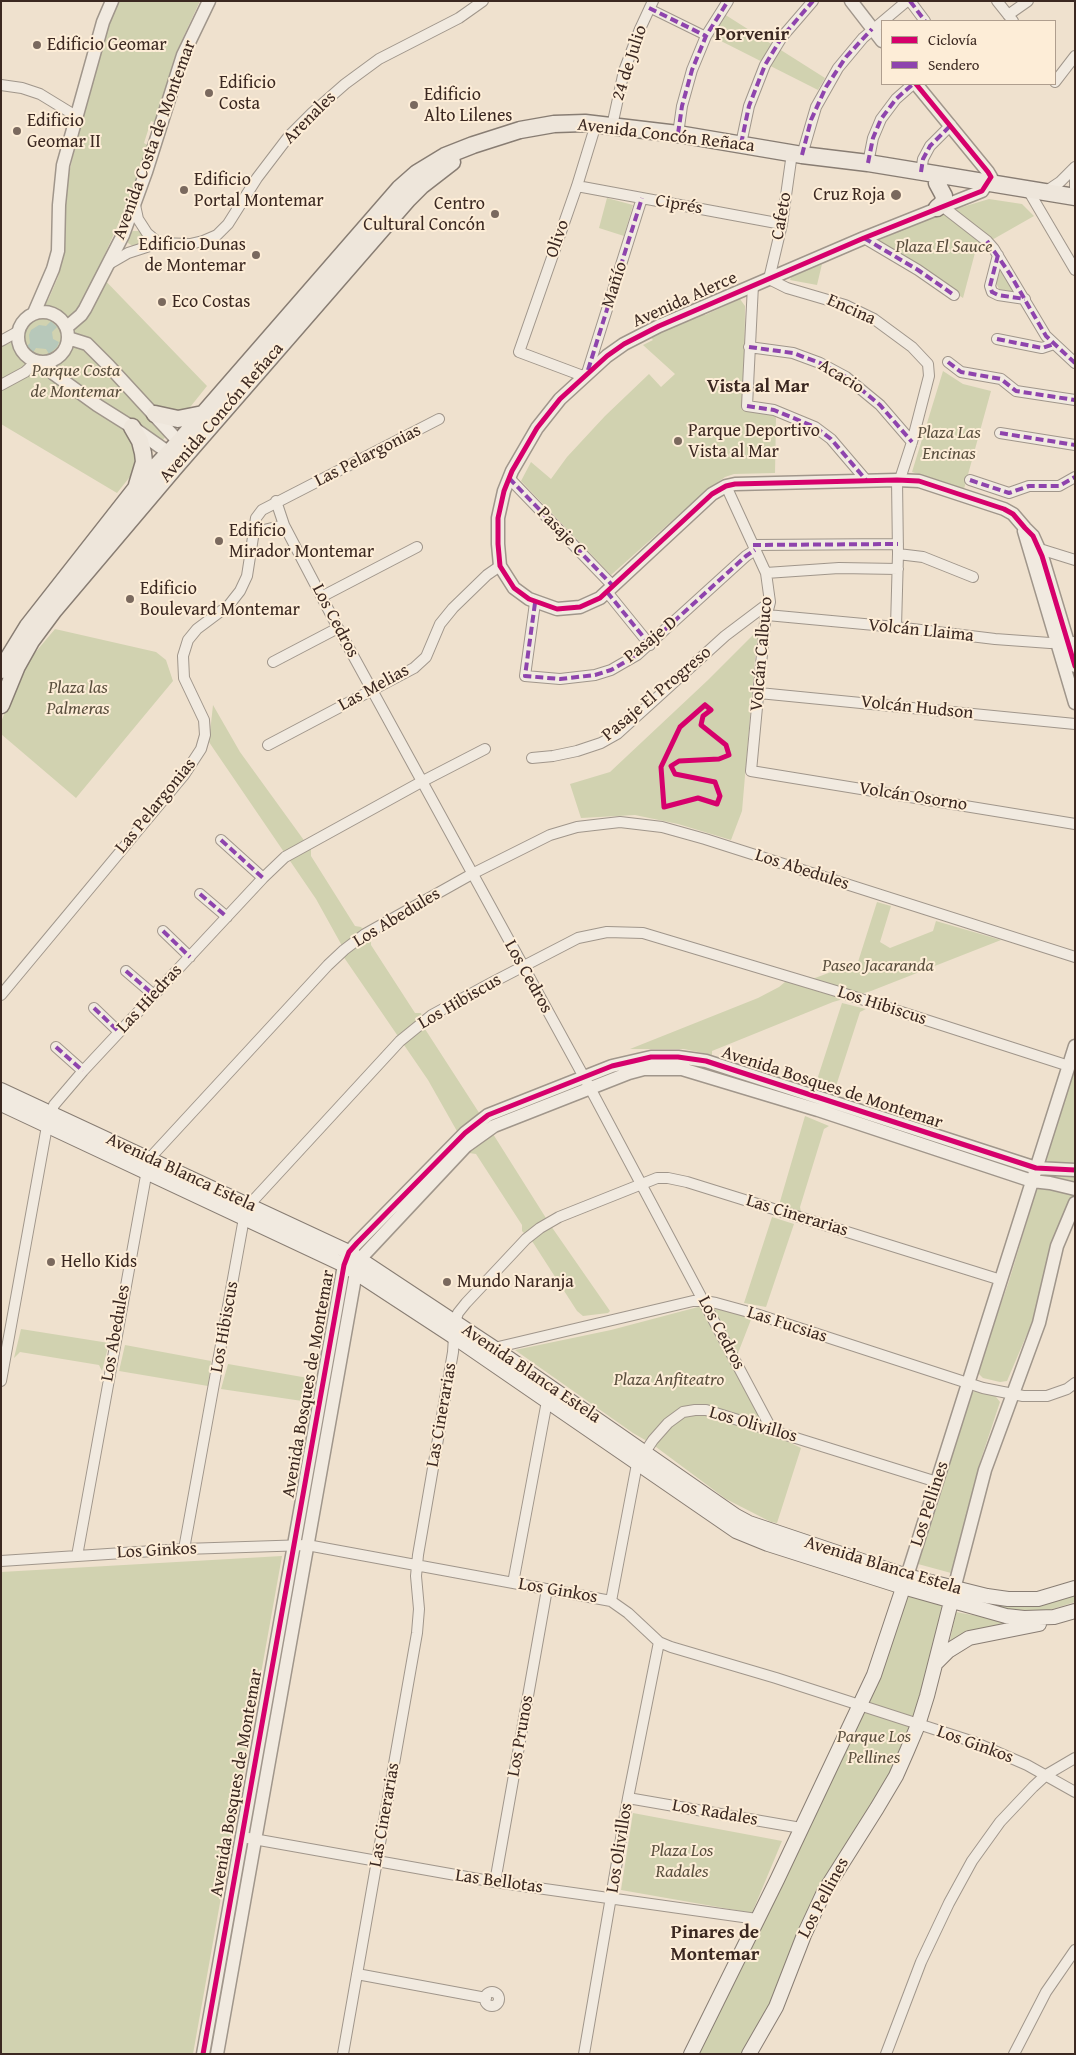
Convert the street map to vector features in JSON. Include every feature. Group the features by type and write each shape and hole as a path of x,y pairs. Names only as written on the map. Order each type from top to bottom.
{"main road":[{"name":"Avenida Concón Reñaca","path":"1,705 17,666 40,628 177,451 203,414 408,180 435,161 473,144 503,134 537,126 570,123 596,124 678,134 797,154 868,163 920,172 985,187"},
{"name":"Avenida Concón Reñaca","path":"1,670 28,626 137,488 177,451 408,199 421,186 473,144"},
{"name":"Avenida Concón Reñaca","path":"797,154 850,168 938,184 985,187 1075,198"},
{"path":"938,184 944,196 940,207"},
{"name":"Avenida Concón Reñaca","path":"1034,193 1075,205"},
{"path":"156,414 178,419 203,414"},
{"path":"132,427 140,441 144,462 137,488"},
{"name":"Avenida Blanca Estela","path":"1,1090 48,1119 353,1262 455,1322 554,1388 640,1458"},
{"name":"Avenida Blanca Estela","path":"1,1104 48,1119"},
{"name":"Avenida Blanca Estela","path":"353,1262 454,1337 546,1401 750,1523 905,1581 953,1595 1006,1616 1024,1618 1068,1613"},
{"name":"Los Pellines","path":"691,2054 874,1675 905,1581"},
{"name":"Avenida Blanca Estela","path":"953,1595 1022,1600 1038,1598 1075,1588"},
{"name":"Los Pellines","path":"749,2054 776,2007 804,1935 824,1892 896,1776 918,1725 937,1662 953,1595"},
{"path":"937,1662 948,1651 969,1638 1045,1623 1068,1613"}],"street":[{"path":"34,313 53,269 58,251 60,184 76,116 103,22 112,1"},
{"name":"Avenida Costa de Montemar","path":"68,333 85,309 109,264 135,204 183,54 209,1"},
{"name":"Arenales","path":"109,264 128,253 158,244 190,244 203,241 216,234 228,224 257,178 289,136 318,107 345,84 380,59 458,18 483,1"},
{"path":"678,134 686,88 706,36 728,1"},
{"path":"742,144 749,106 765,65 782,37 813,1"},
{"path":"850,1 881,40"},
{"path":"908,1 924,20"},
{"name":"Cafeto","path":"884,20 908,1"},
{"path":"997,1 1010,18 1028,1"},
{"path":"651,5 706,36"},
{"name":"24 de Julio","path":"612,126 624,71 651,5"},
{"name":"Cafeto","path":"769,279 797,154 811,120 826,87 846,57 881,22"},
{"path":"1056,80 1075,56"},
{"path":"1,85 22,88 40,94 76,116"},
{"path":"868,163 873,138 882,119 896,98 913,85"},
{"path":"915,85 951,125 988,172 991,177 985,187"},
{"name":"Olivo","path":"585,374 518,352 577,186 596,124"},
{"path":"920,172 923,159 930,146 951,125"},
{"path":"1075,167 1060,182 1034,193 1075,270"},
{"path":"1075,175 1075,192"},
{"name":"Ciprés","path":"577,186 782,224"},
{"name":"Avenida Alerce","path":"985,187 642,334 607,356 585,374 560,399 537,428 509,478 498,518 500,566 514,588 535,603 568,610 592,603 610,590 712,494 726,486 735,484 866,480 919,481 995,505 1017,518 1034,550"},
{"name":"Mañío","path":"585,374 642,198"},
{"path":"135,204 138,219 158,244"},
{"path":"940,207 987,241 998,254 1046,336 1075,363"},
{"path":"864,238 918,270 954,295"},
{"path":"998,254 990,286 992,292 998,295 1025,299"},
{"name":"Encina","path":"769,279 787,288 830,300 860,312 894,332 924,358 928,364 929,376 912,442"},
{"path":"753,285 747,406 774,410 815,427 831,439 866,480"},
{"path":"1,385 41,361 59,356 67,345 68,333 62,320 50,312 34,313 27,317 19,331 18,338 24,352 41,361 54,374 97,406 177,451"},
{"path":"1,341 19,331"},
{"path":"68,333 87,344 156,414 177,451"},
{"path":"997,340 1042,348 1054,344"},
{"name":"Acacio","path":"749,347 793,353 820,363 846,376 880,404 912,442"},
{"path":"948,362 961,372 1002,379 1016,391 1075,400"},
{"name":"Las Pelargonias","path":"1,995 184,775 201,749 205,735 204,720 202,710 184,678 183,656 188,640 197,628 229,605 240,591 247,576 256,518 262,510 276,501 439,419"},
{"path":"1000,433 1075,445"},
{"path":"896,627 898,480 912,442"},
{"path":"970,480 1009,493 1029,486 1059,486 1075,477"},
{"name":"Pasaje C","path":"509,478 610,590 650,644"},
{"name":"Volcán Calbuco","path":"726,486 766,573 770,602 767,615 751,771"},
{"name":"Los Cedros","path":"276,501 284,525 338,628 590,1088 772,1430"},
{"path":"254,531 284,525"},
{"path":"322,596 417,548"},
{"path":"754,548 898,549 973,577"},
{"name":"Pasaje D","path":"535,603 525,676 560,679 595,675 624,664 650,644 754,548"},
{"path":"1034,550 1075,560"},
{"path":"1034,550 1075,666"},
{"name":"Las Melias","path":"268,745 414,668 426,656 440,624 453,608 487,575 500,566"},
{"path":"766,573 809,569 898,569"},
{"name":"Pasaje El Progreso","path":"532,758 553,756 602,744 617,734 725,636 770,602"},
{"name":"Volcán Llaima","path":"767,615 896,627 995,639 1067,642"},
{"path":"273,662 338,628"},
{"path":"1067,642 1075,703"},
{"name":"Volcán Hudson","path":"759,693 1075,724"},
{"name":"Las Hiedras","path":"1,1381 5,1335 48,1119 54,1105 83,1071 263,878 285,858 298,849 485,749"},
{"name":"Volcán Osorno","path":"751,771 1075,824"},
{"name":"Los Abedules","path":"76,1556 147,1165 271,1025 344,950 364,934 518,850 564,830 606,823 648,825 697,837 1075,958"},
{"path":"221,840 263,878"},
{"path":"200,894 227,917"},
{"path":"163,931 190,957"},
{"name":"Los Hibiscus","path":"184,1549 246,1211 400,1041 414,1028 432,1016 554,949 587,936 619,932 643,934 836,991 1068,1066"},
{"path":"126,971 154,996"},
{"path":"94,1008 119,1032"},
{"name":"Los Pellines","path":"905,1581 1075,1046"},
{"path":"56,1047 83,1071"},
{"name":"Avenida Bosques de Montemar","path":"203,2054 294,1545 353,1262 473,1124 488,1115 624,1062 651,1057 678,1057 706,1061 1036,1168 1075,1170"},
{"name":"Avenida Bosques de Montemar","path":"217,2054 307,1545 353,1262 466,1146 494,1126 629,1073 644,1069 682,1069 818,1110 1032,1181 1075,1189"},
{"name":"Las Cinerarias","path":"342,2054 417,1633 419,1609 417,1566 455,1322 458,1313 466,1303 526,1239 540,1228 559,1217 657,1178 676,1179 1001,1280"},
{"name":"Los Pellines","path":"953,1595 985,1470 1039,1323 1057,1246 1075,1203"},
{"name":"Las Fucsias","path":"494,1348 692,1301 704,1301 756,1314 968,1384 1012,1394 1046,1396 1067,1389 1075,1383"},
{"path":"513,1583 546,1401 554,1388"},
{"name":"Los Olivillos","path":"612,1601 640,1458 672,1418 689,1410 706,1410 937,1482"},
{"name":"Los Ginkos","path":"1,1561 184,1549 307,1545 612,1601 619,1605 659,1642 671,1647 733,1664 992,1749 1046,1775 1075,1792"},
{"name":"Los Prunos","path":"494,1882 546,1589"},
{"name":"Los Olivillos","path":"584,2054 628,1798 659,1642"},
{"path":"886,2054 921,1962 960,1882 1000,1822 1046,1775 1075,1758"},
{"name":"Los Radales","path":"628,1798 801,1828"},
{"name":"Las Bellotas","path":"242,1837 494,1882 757,1919"},
{"path":"1014,2054 1046,1992 1075,1950"},
{"path":"357,1974 486,1998"}],"green space":[{"name":"Parque Costa de Montemar","path":"117,1 200,1 176,53 156,123 151,121 144,143 149,146 133,191 97,272 207,386 187,411 154,420 167,435 162,441 137,423 137,468 117,493 1,424 1,347 14,341 27,321 38,316 49,298 58,277 64,248 67,182 80,126"},
{"path":"724,14 825,78 818,90 713,37"},
{"path":"607,198 633,205 624,236 599,228"},
{"name":"Plaza El Sauce","path":"989,199 1022,204 1034,216 976,249 963,298 921,269 875,242 939,214"},
{"path":"133,231 139,231 149,242 134,247 128,243 128,235"},
{"path":"822,264 817,285 790,280 791,277"},
{"path":"1002,267 1015,292 999,289 996,283"},
{"name":"Parque Deportivo Vista al Mar","path":"740,299 745,306 744,408 774,414 776,418 775,473 734,474 725,477 702,494 611,575 521,481 531,462 551,479 567,457 605,416 649,374 661,387 675,374 643,345 653,340 645,332 700,308 705,315"},
{"name":"Plaza Las Encinas","path":"943,371 963,384 991,391 964,489 912,472"},
{"path":"760,628 756,647 742,811 731,840 678,824 635,815 581,818 570,784 610,772 708,680"},
{"name":"Plaza las Palmeras","path":"55,629 156,652 166,660 173,681 76,798 1,734 1,722 23,667"},
{"path":"213,705 240,752 311,850 311,856 355,926 361,927 371,938 371,945 415,1013 421,1013 425,1029 485,1122 576,1087 578,1090 488,1126 551,1226 610,1311 608,1313 583,1316 577,1311 532,1241 522,1231 522,1225 476,1154 469,1153 464,1144 366,1246 362,1244 462,1140 428,1080 343,956 341,944 316,899 209,742"},
{"name":"Paseo Jacaranda","path":"877,902 891,906 880,942 890,948 933,931 936,921 1001,940 871,991 833,1002 712,1051 712,1055 684,1049 630,1049 758,998 785,982 815,978 858,962"},
{"path":"842,1003 866,1009 860,1012 836,1086 839,1094 815,1086"},
{"path":"1075,1062 1075,1189 1039,1306 1007,1381 1000,1382 983,1378 977,1372 1009,1281"},
{"path":"805,1116 829,1126 824,1129 800,1207 801,1212 779,1205"},
{"path":"772,1217 794,1224 766,1307 744,1303"},
{"path":"349,1286 213,2054 208,2054 345,1287"},
{"name":"Plaza Anfiteatro","path":"720,1305 752,1317 733,1366 768,1432 801,1448 777,1523 771,1522 726,1499 652,1444 633,1433 515,1350 611,1330 698,1307"},
{"path":"21,1329 109,1343 102,1371 99,1365 20,1352 14,1358"},
{"path":"125,1345 211,1361 208,1386 119,1371"},
{"path":"228,1364 308,1378 315,1373 309,1402 221,1389"},
{"path":"978,1389 993,1393 1000,1402 981,1459 951,1573 918,1564 941,1493 969,1395"},
{"path":"282,1556 193,2054 1,2054 1,1572"},
{"name":"Parque Los Pellines","path":"906,1593 942,1605 929,1678 899,1757 755,2034 742,2054 698,2054"},
{"path":"1075,1594 1075,1602 1043,1612 1008,1613 963,1598 1005,1606 1026,1607"},
{"path":"956,1612 1010,1622 968,1632 949,1645"},
{"name":"Plaza Los Radales","path":"633,1813 782,1841 752,1913 621,1890"}],"shaded area":[{"path":"51,321 57,327 52,332 53,339 59,342 57,347 49,354 46,349 36,348 32,354 30,353 25,348 30,343 29,335 31,330 39,325 46,326"}],"marked path":[{"path":"678,134 682,106 692,70 706,36 728,1"},
{"path":"741,144 749,106 765,65 782,37 813,1"},
{"path":"910,1 924,20"},
{"path":"649,8 706,36"},
{"path":"802,155 811,120 826,87 846,57 872,29"},
{"path":"868,163 873,138 881,119 896,99 912,85"},
{"path":"921,172 923,159 930,146 951,125"},
{"path":"588,370 642,198"},
{"path":"864,238 918,270 954,295"},
{"path":"987,241 1010,274 1046,336 1075,363"},
{"path":"998,255 990,286 992,292 998,295 1025,299"},
{"path":"997,339 1042,348 1054,344"},
{"path":"749,347 793,353 820,363 846,377 880,405 912,442"},
{"path":"948,362 961,372 1001,379 1016,391 1075,400"},
{"path":"747,406 774,410 815,427 831,439 866,480"},
{"path":"1000,433 1075,445"},
{"path":"970,480 1009,493 1029,486 1059,486 1075,477"},
{"path":"509,478 613,586"},
{"path":"753,545 898,544"},
{"path":"535,603 525,676 560,679 595,675 611,670 637,655 746,556 755,550"},
{"path":"607,592 650,645"},
{"path":"221,840 263,878"},
{"path":"200,894 227,917"},
{"path":"163,931 190,957"},
{"path":"126,971 154,995"},
{"path":"94,1008 119,1032"},
{"path":"56,1047 83,1071"}],"cycle path":[{"path":"917,85 988,172 991,177 982,191 864,238 659,326 624,344 607,356 560,399 537,428 512,471 504,491 498,518 500,566 514,588 529,599 557,609 580,607 600,598 712,494 726,486 735,484 919,481 1004,509 1013,514 1033,536 1042,556 1075,666"},
{"path":"705,705 711,710 703,716 701,725 726,745 729,755 719,759 679,761 671,766 675,774 715,782 720,796 717,804 698,798 664,807 661,767 680,727 705,705"},
{"path":"203,2054 344,1265 349,1252 357,1243 465,1133 488,1115 612,1066 651,1057 678,1057 706,1061 1036,1168 1075,1170"}],"place":[{"name":"Edificio Geomar","path":"37,45"},
{"name":"Edificio Costa","path":"209,93"},
{"name":"Edificio Alto Lilenes","path":"414,105"},
{"name":"Edificio Geomar II","path":"17,131"},
{"name":"Edificio Portal Montemar","path":"184,190"},
{"name":"Cruz Roja","path":"896,195"},
{"name":"Centro Cultural Concón","path":"495,214"},
{"name":"Edificio Dunas de Montemar","path":"256,255"},
{"name":"Eco Costas","path":"162,302"},
{"name":"Parque Deportivo Vista al Mar","path":"678,441"},
{"name":"Edificio Mirador Montemar","path":"219,541"},
{"name":"Edificio Boulevard Montemar","path":"130,599"},
{"name":"Hello Kids","path":"51,1262"},
{"name":"Mundo Naranja","path":"447,1282"}],"district":[{"name":"Porvenir","path":"752,35"},
{"name":"Vista al Mar","path":"758,387"},
{"name":"Pinares de Montemar","path":"715,1944"}]}
